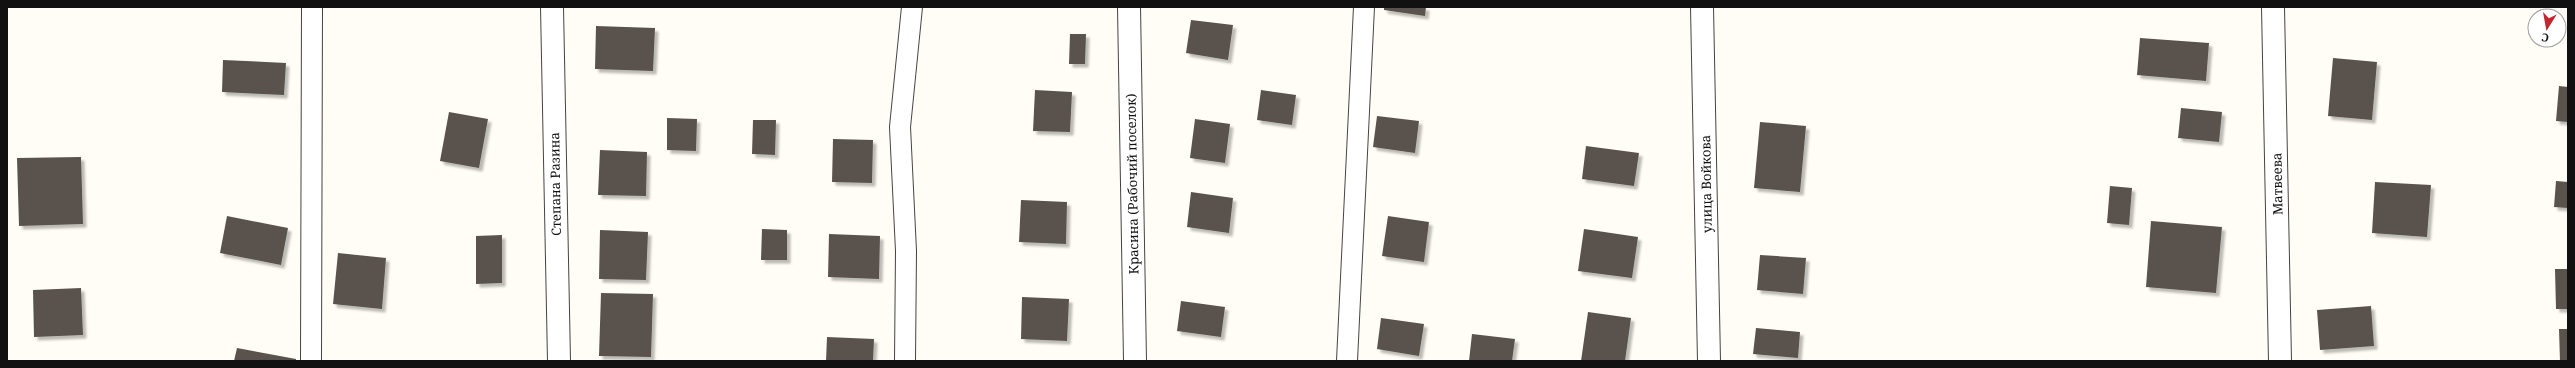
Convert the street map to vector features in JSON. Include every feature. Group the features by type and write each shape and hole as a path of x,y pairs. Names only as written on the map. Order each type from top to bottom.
{"street":[{"name":"Степана Разина","path":"552,7 559,361"},
{"name":"Красина (Рабочий поселок)","path":"1129,7 1135,361"},
{"name":"улица Войкова","path":"1702,7 1709,361"},
{"name":"Матвеева","path":"2273,7 2280,361"}],"lane":[{"path":"311,361 312,7"},
{"path":"905,361 906,250 900,127 912,7"},
{"path":"1347,361 1364,7"}],"building":[{"path":"1384,7 1426,7 1425,16 1384,10"},
{"path":"1191,20 1233,25 1228,60 1186,53"},
{"path":"596,26 655,28 653,71 595,69"},
{"path":"1070,34 1086,34 1085,64 1069,64"},
{"path":"2140,38 2209,43 2206,81 2137,75"},
{"path":"2333,58 2377,62 2372,120 2328,116"},
{"path":"223,60 286,63 284,95 222,92"},
{"path":"2559,86 2568,87 2568,122 2556,121"},
{"path":"1035,90 1072,92 1070,132 1033,131"},
{"path":"1261,90 1296,95 1292,125 1257,120"},
{"path":"2181,108 2222,112 2219,142 2178,138"},
{"path":"449,112 488,119 479,168 440,161"},
{"path":"1377,116 1419,121 1415,153 1373,147"},
{"path":"667,118 697,119 696,151 667,150"},
{"path":"1195,119 1230,124 1225,163 1190,158"},
{"path":"753,120 776,120 775,155 752,154"},
{"path":"1760,122 1806,126 1800,192 1754,188"},
{"path":"833,139 873,140 872,183 832,182"},
{"path":"1586,146 1639,153 1634,186 1582,179"},
{"path":"600,150 647,152 646,196 598,195"},
{"path":"81,157 83,224 19,226 17,158"},
{"path":"2556,181 2568,182 2568,208 2554,207"},
{"path":"2375,182 2431,185 2427,237 2372,233"},
{"path":"2110,186 2132,188 2129,225 2107,223"},
{"path":"1191,192 1233,198 1229,233 1187,227"},
{"path":"1021,200 1067,202 1066,244 1019,242"},
{"path":"227,216 288,228 281,265 220,253"},
{"path":"1388,216 1429,222 1424,262 1382,256"},
{"path":"2151,221 2222,227 2216,293 2146,287"},
{"path":"762,229 787,230 787,260 761,260"},
{"path":"1584,229 1638,237 1632,278 1578,271"},
{"path":"600,230 648,232 646,280 599,279"},
{"path":"829,234 880,236 879,279 828,277"},
{"path":"502,235 502,283 476,284 476,236"},
{"path":"338,253 386,258 382,309 333,304"},
{"path":"1760,255 1806,258 1803,294 1757,290"},
{"path":"2555,269 2568,269 2568,309 2556,309"},
{"path":"81,288 83,335 34,337 33,290"},
{"path":"601,293 653,294 651,357 599,356"},
{"path":"1022,297 1069,299 1067,341 1021,339"},
{"path":"1181,301 1225,307 1221,337 1177,331"},
{"path":"2371,306 2374,346 2320,350 2317,310"},
{"path":"1588,312 1631,318 1625,361 1581,361"},
{"path":"1381,318 1424,324 1419,356 1377,349"},
{"path":"1756,328 1800,332 1798,358 1753,354"},
{"path":"2559,329 2568,329 2568,361 2560,361"},
{"path":"1472,334 1515,339 1512,361 1469,361"},
{"path":"827,337 874,339 873,361 826,361"},
{"path":"237,348 296,359 296,361 234,361"}]}
